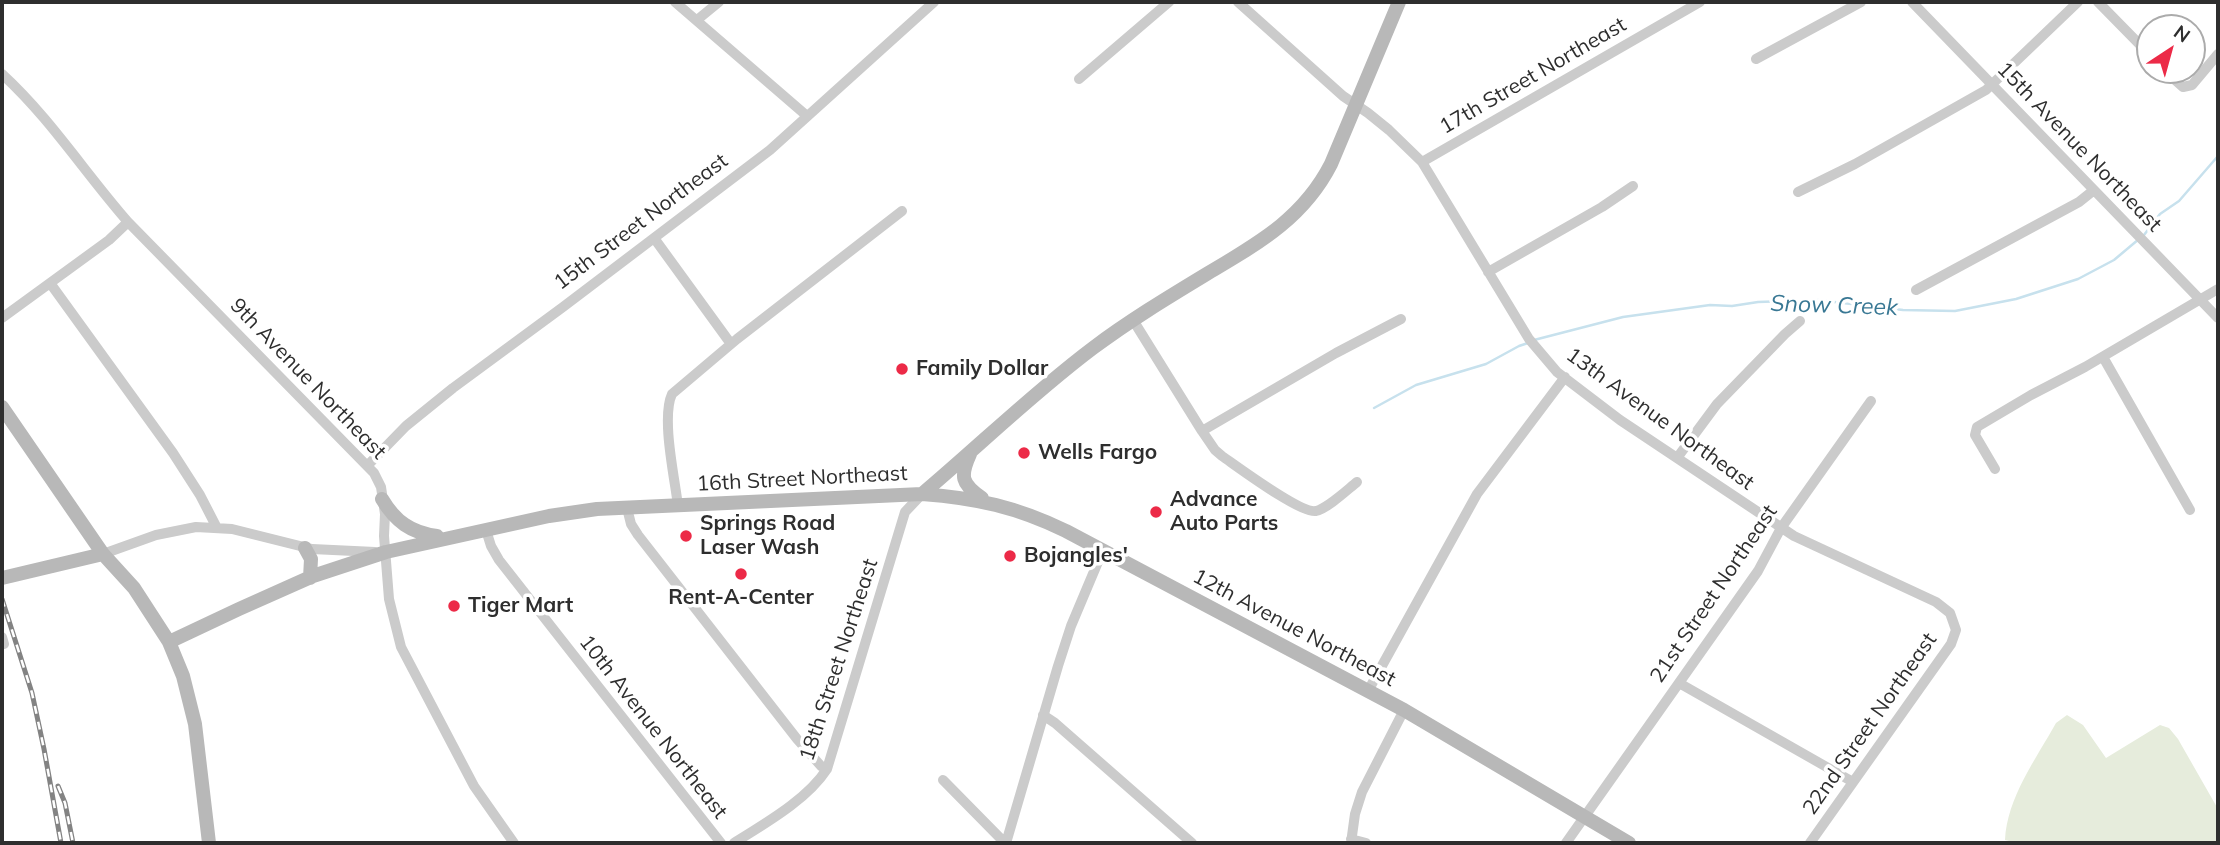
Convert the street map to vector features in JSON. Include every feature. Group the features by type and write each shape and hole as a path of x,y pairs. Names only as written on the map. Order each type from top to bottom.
{"main road":[{"name":"16th Street Northeast","path":"169,642 310,578 386,552 568,513 922,494 1066,369 1133,320 1252,247 1309,200 1325,177 1399,2"},
{"path":"2,407 103,554 134,588 169,642 183,676 195,724 209,843"},
{"path":"970,453 963,470 964,479 969,488 988,502"},
{"name":"12th Avenue Northeast","path":"922,494 988,502 1035,516 1404,710 1629,843"},
{"path":"382,499 391,513 412,530 449,537"},
{"path":"305,548 311,559 310,578"},
{"path":"2,578 103,554"}],"street":[{"path":"675,2 807,116"},
{"path":"697,20 719,2"},
{"name":"15th Street Northeast","path":"367,466 406,426 444,395 770,150 934,2"},
{"path":"1079,79 1169,2"},
{"name":"13th Avenue Northeast","path":"1238,2 1343,96 1389,130 1422,162 1529,340 1565,377 1620,420 1781,528 1936,601 1950,613 1955,625"},
{"name":"17th Street Northeast","path":"1422,162 1700,2"},
{"path":"1756,59 1861,2"},
{"name":"15th Avenue Northeast","path":"1912,2 2218,318"},
{"path":"1798,192 1855,164 1978,95 1992,85 2078,2"},
{"path":"2098,2 2136,41"},
{"path":"2206,68 2218,54"},
{"name":"9th Avenue Northeast","path":"2,74 36,108 128,222 374,473 379,482 382,499 389,599 401,647 474,786 509,841"},
{"path":"1488,272 1602,207 1633,186"},
{"path":"1916,290 2079,202 2094,190"},
{"path":"678,506 668,424 668,402 677,388 902,211"},
{"path":"2,318 109,240 128,222"},
{"path":"654,238 731,344"},
{"path":"50,283 173,453 217,528"},
{"path":"1995,468 1975,435 1977,427 2218,289"},
{"path":"1202,431 1347,346 1401,319"},
{"path":"1133,320 1214,450 1222,456 1304,509 1319,510 1357,482"},
{"path":"1676,458 1717,404 1800,321"},
{"path":"2103,357 2190,510"},
{"path":"1368,691 1477,494 1565,377"},
{"name":"21st Street Northeast","path":"1566,843 1758,571 1781,528 1871,401"},
{"name":"18th Street Northeast","path":"734,843 785,809 819,780 827,769 905,512 922,494"},
{"path":"627,508 631,524 641,539 797,739 821,766 827,769"},
{"path":"103,554 173,530 195,527 267,537 305,548 339,552 386,552"},
{"name":"10th Avenue Northeast","path":"486,530 499,560 722,843"},
{"path":"943,780 1006,843 1071,626 1103,550"},
{"name":"22nd Street Northeast","path":"1810,843 1951,644 1955,625"},
{"path":"1679,683 1853,782"},
{"path":"1366,843 1351,841 1355,814 1362,792 1404,710"},
{"path":"1043,715 1192,843"}],"green space":[{"path":"2067,715 2083,725 2106,758 2160,725 2169,728 2218,809 2218,843 2018,843 2005,840 2011,809 2024,779 2056,723"}],"waterway":[{"name":"Snow Creek","path":"2144,235 2160,214 2179,201 2218,156"},
{"name":"Snow Creek","path":"1534,340 1623,317 1710,305 1817,300 1903,310 1955,311 2016,299 2078,279 2114,260 2139,239"},
{"name":"Snow Creek","path":"1374,408 1416,385 1486,364 1528,343"}],"railway":[{"path":"2,599 32,693 61,843"},
{"path":"58,786 65,803 73,843"}],"place":[{"name":"Family Dollar","path":"902,369"},
{"name":"Wells Fargo","path":"1024,453"},
{"name":"Advance Auto Parts","path":"1156,512"},
{"name":"Springs Road Laser Wash","path":"686,536"},
{"name":"Bojangles'","path":"1010,556"},
{"name":"Rent-A-Center","path":"741,574"},
{"name":"Tiger Mart","path":"454,606"}]}
